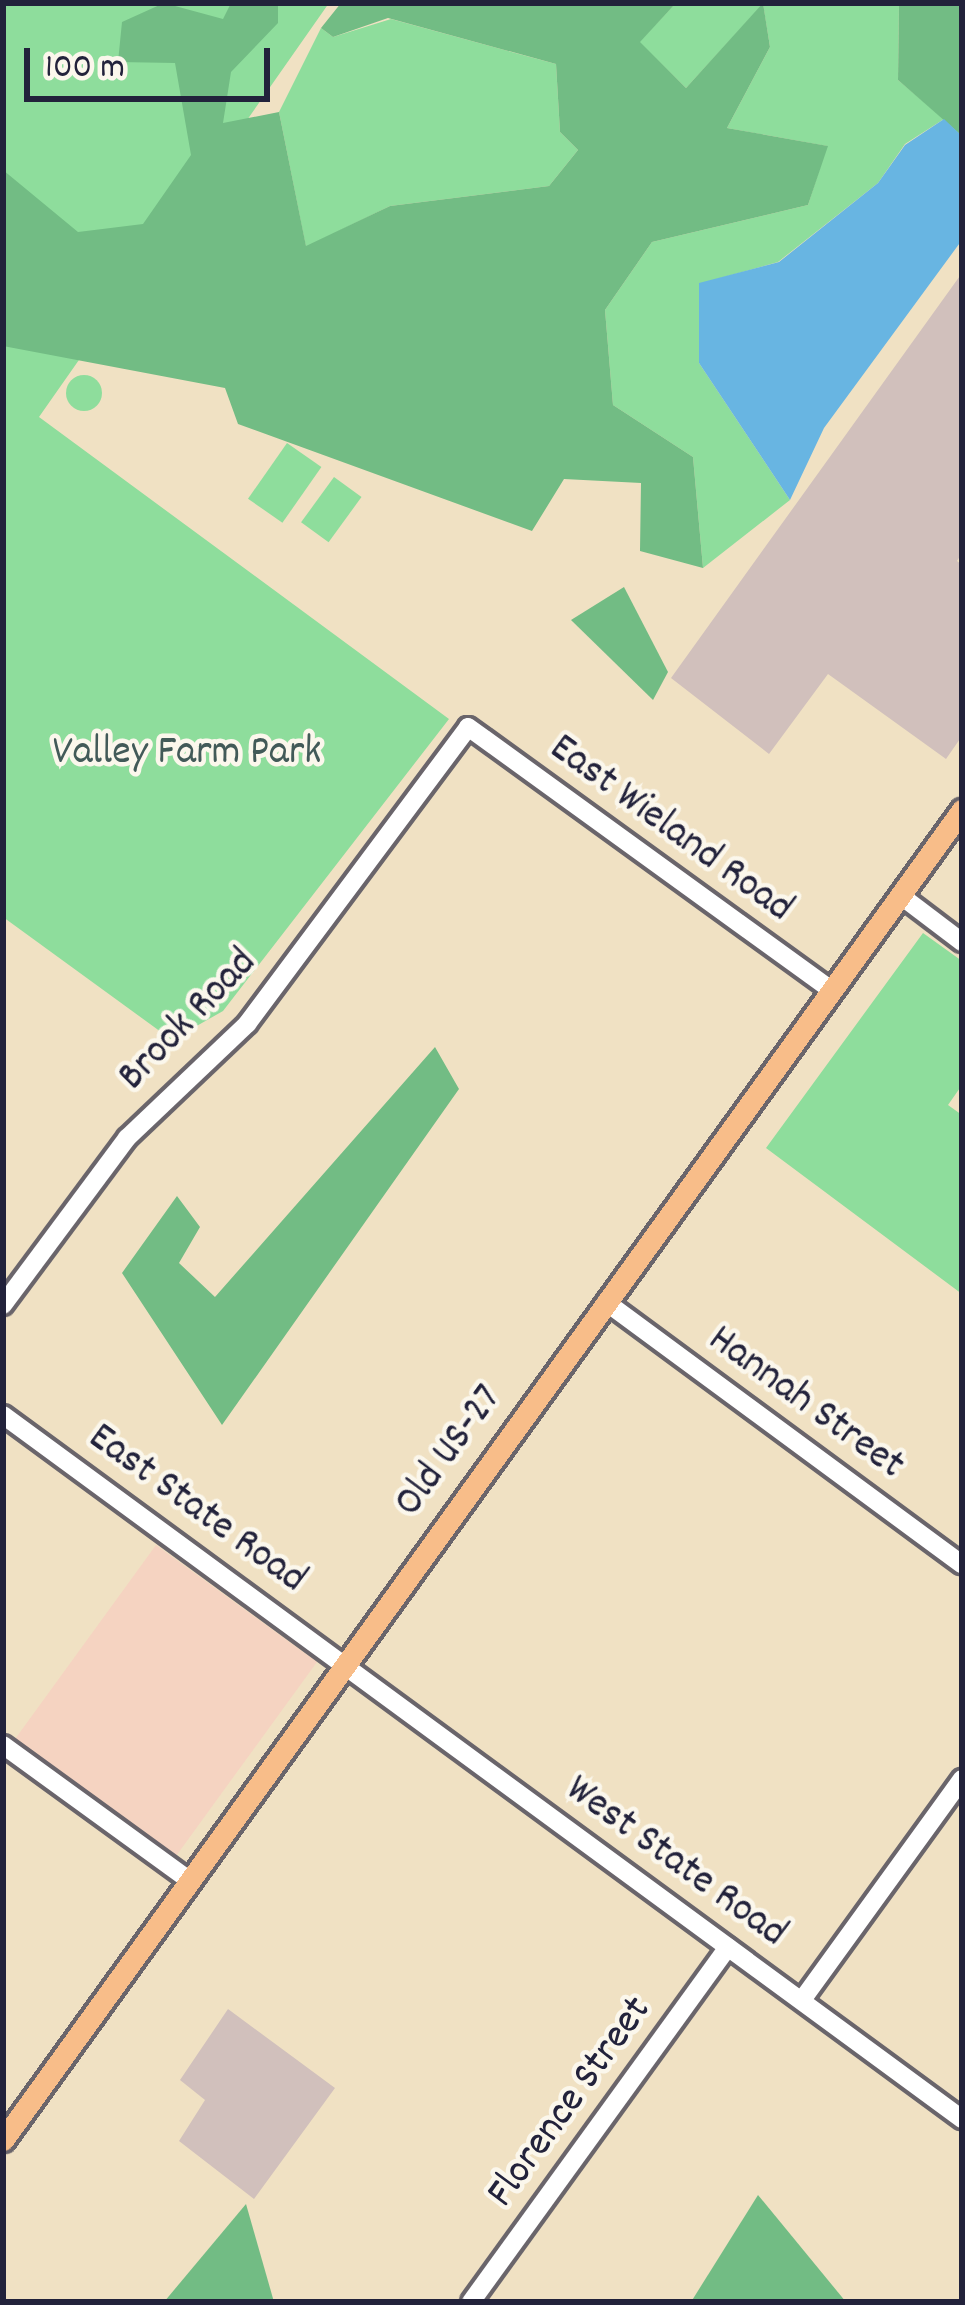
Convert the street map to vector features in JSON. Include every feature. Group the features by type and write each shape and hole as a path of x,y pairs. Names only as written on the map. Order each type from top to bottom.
{"main road":[{"name":"Old US-27","path":"3,2140 962,810"}],"street":[{"name":"East Wieland Road","path":"468,728 830,990"},
{"name":"Brook Road","path":"3,1305 128,1138 247,1024 468,728"},
{"path":"900,895 962,942"},
{"name":"Hannah Street","path":"606,1302 962,1564"},
{"name":"East State Road","path":"3,1415 345,1666"},
{"name":"West State Road","path":"345,1666 962,2119"},
{"path":"3,1745 190,1881"},
{"path":"802,2000 962,1779"},
{"name":"Florence Street","path":"471,2302 728,1947"}],"shaded area":[{"path":"962,273 962,553 957,561 962,565 962,736 946,759 828,674 769,754 671,678"},
{"path":"156,1545 317,1662 175,1857 14,1740"},
{"path":"228,2009 335,2088 254,2199 179,2141 205,2100 180,2080"}],"green space":[{"name":"Valley Farm Park","path":"3,3 329,3 39,417 449,719 223,1011 172,1040 3,917"},
{"path":"164,3 223,19 231,3 278,3 278,23 231,72 223,123 279,112 306,246 390,206 549,186 578,150 560,132 556,64 388,18 333,37 321,28 341,3 676,3 640,42 686,88 763,3 770,47 727,128 828,146 808,205 652,242 605,310 613,405 693,457 703,568 640,551 641,483 564,479 532,531 238,424 225,388 3,346 3,170 78,232 143,224 191,155 175,63 118,62 122,22"},
{"path":"676,3 899,3 898,80 944,119 905,144 878,183 778,262 699,284 699,363 790,500 703,568 693,457 613,405 605,310 652,242 808,205 827,146 727,128 770,47 763,4 686,88 639,42"},
{"path":"899,3 962,3 962,136 898,80"},
{"path":"391,19 556,64 560,132 578,150 549,186 390,206 306,247 279,112 321,28 333,37"},
{"path":"84,375 96,381 102,393 96,405 84,411 72,405 66,393 72,381"},
{"path":"287,443 321,467 282,523 248,499"},
{"path":"334,477 362,497 329,542 301,522"},
{"path":"624,587 668,672 653,700 571,620"},
{"path":"923,933 962,961 962,1085 948,1105 962,1115 962,1294 766,1148"},
{"path":"435,1047 459,1089 222,1425 122,1273 177,1196 200,1227 179,1263 215,1297"},
{"path":"758,2195 846,2302 691,2302"},
{"path":"246,2204 274,2302 164,2302"}],"water":[{"path":"944,119 962,136 962,240 824,428 790,500 699,363 699,283 779,262 878,183 905,145"}]}
